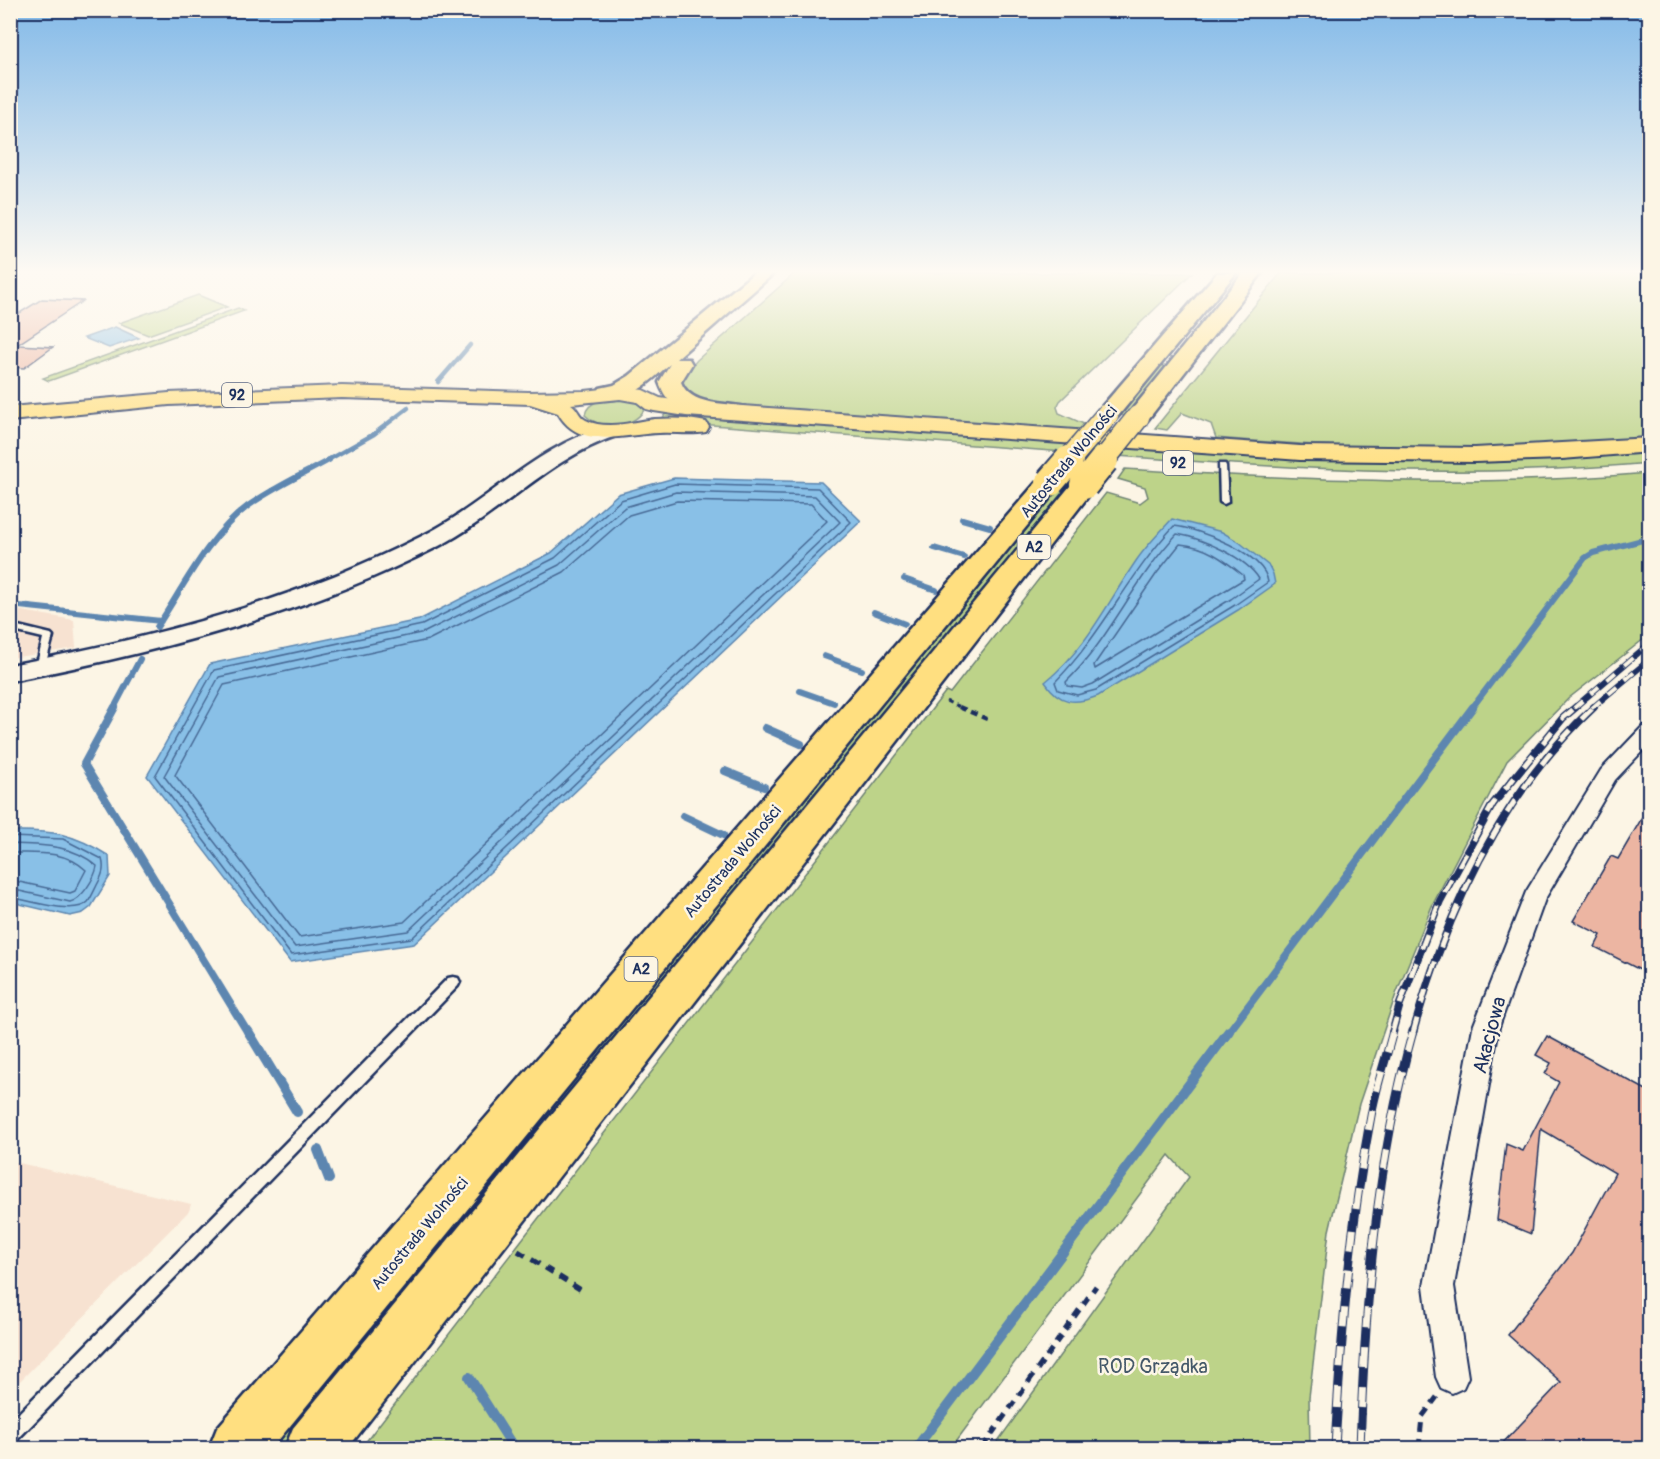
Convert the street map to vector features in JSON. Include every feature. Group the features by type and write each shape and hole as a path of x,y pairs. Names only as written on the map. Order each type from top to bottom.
{"highway":[{"path":"602,394 621,390 637,381 684,341"},
{"path":"652,402 648,393 652,385 707,341"},
{"name":"Autostrada Wolności","path":"237,1449 1169,341"},
{"name":"Autostrada Wolności","path":"313,1449 1199,341"},
{"path":"681,364 670,382 676,394 697,405 737,412"}],"main road":[{"name":"92","path":"10,414 169,399 276,393 405,393 528,398 632,394 652,402 686,409 1214,448 1339,455 1510,455 1650,445"},
{"path":"572,418 581,401 602,394"},
{"name":"92","path":"528,398 562,407 582,428 617,431 686,426 1327,473 1524,474 1650,466"},
{"path":"617,431 637,427 654,416 656,410 652,402"}],"street":[{"path":"10,673 41,668 198,629 320,591 363,574 415,550 460,524 556,455 574,429 572,418"},
{"path":"556,455 570,452 588,439 617,431"},
{"name":"Akacjowa","path":"1452,1377 1438,1286 1486,1027 1534,898 1608,775 1650,731"}],"lane":[{"path":"1222,466 1224,502"},
{"path":"10,631 18,629 48,636 41,668"},
{"path":"10,1435 453,982"}],"path":[{"path":"946,701 987,719"},
{"path":"518,1251 581,1290"},
{"path":"982,1449 1096,1286"},
{"path":"1419,1449 1422,1417 1452,1377"}],"shaded area":[{"path":"11,609 74,620 76,648 11,658"},
{"path":"11,1161 191,1204 189,1211 11,1390"}],"green space":[{"path":"146,341 160,341 49,381 43,378"},
{"path":"718,341 1122,341 1060,401 1057,407 1059,413 1084,424 1077,432 745,407 704,400 682,389 680,380 697,360"},
{"path":"1226,341 1649,341 1649,436 1541,446 1433,449 1216,438 1211,424 1182,413 1167,430 1155,428"},
{"path":"1159,365 1167,367 1127,416 1118,415"},
{"path":"620,398 636,401 644,407 644,410 632,420 616,425 599,423 585,415 589,406 594,403"},
{"path":"668,409 1168,448 1649,449 1650,463 1507,471 1293,467 661,421"},
{"name":"ROD Grządka","path":"1125,469 1387,481 1584,478 1649,473 1649,635 1569,698 1507,761 1432,906 1396,994 1359,1104 1329,1231 1309,1397 1310,1448 993,1448 1189,1177 1169,1155 951,1448 361,1448 946,691 950,693 1106,493 1140,503 1148,497 1145,487 1118,479"},
{"path":"1063,483 1071,484 287,1448 264,1448"}],"water":[{"path":"92,341 130,341 109,348"},
{"path":"674,478 821,482 861,521 414,944 290,962 147,776 210,664 419,620 551,553 618,494"},
{"path":"1172,519 1222,532 1239,542 1269,566 1275,584 1238,610 1098,696 1082,701 1068,701 1056,695 1045,682 1073,655 1140,555"},
{"path":"10,831 62,834 84,842 109,856 110,876 91,907 83,913 70,916 11,902"}],"building":[{"path":"10,341 23,341 17,345 53,347 24,368 10,367"},
{"path":"1650,804 1650,975 1595,947 1601,935 1573,921 1611,856 1618,859"},
{"path":"1547,1036 1650,1092 1650,1449 1497,1449 1561,1382 1508,1335 1572,1253 1615,1173 1541,1129 1531,1234 1497,1220 1506,1144 1523,1151 1559,1082 1545,1074 1551,1063 1536,1055"}],"waterway":[{"path":"438,382 470,345"},
{"path":"326,461 374,434 408,408"},
{"path":"161,621 198,562 234,518 267,493 329,460"},
{"path":"962,519 990,527"},
{"path":"1472,708 1585,558 1593,553 1650,538"},
{"path":"934,548 964,557"},
{"path":"904,579 936,590"},
{"path":"10,605 161,621"},
{"path":"874,612 905,624"},
{"path":"157,627 161,621"},
{"path":"824,656 862,670"},
{"path":"114,708 140,659"},
{"path":"800,691 834,703"},
{"path":"115,707 84,764 248,1033"},
{"path":"1228,1033 1473,707"},
{"path":"765,728 801,744"},
{"path":"725,771 764,787"},
{"path":"683,816 723,835"},
{"path":"248,1031 297,1112"},
{"path":"916,1448 1229,1031"},
{"path":"318,1150 329,1179"},
{"path":"469,1377 514,1448"}],"railway":[{"path":"1574,708 1650,643"},
{"path":"1592,708 1650,659"},
{"path":"1392,1033 1400,1004 1440,901 1493,804 1563,718 1576,707"},
{"path":"1413,1033 1442,943 1481,857 1505,816 1532,777 1561,741 1594,707"},
{"path":"1335,1448 1343,1323 1357,1199 1373,1105 1393,1031"},
{"path":"1360,1448 1365,1342 1374,1238 1389,1134 1413,1031"}]}
